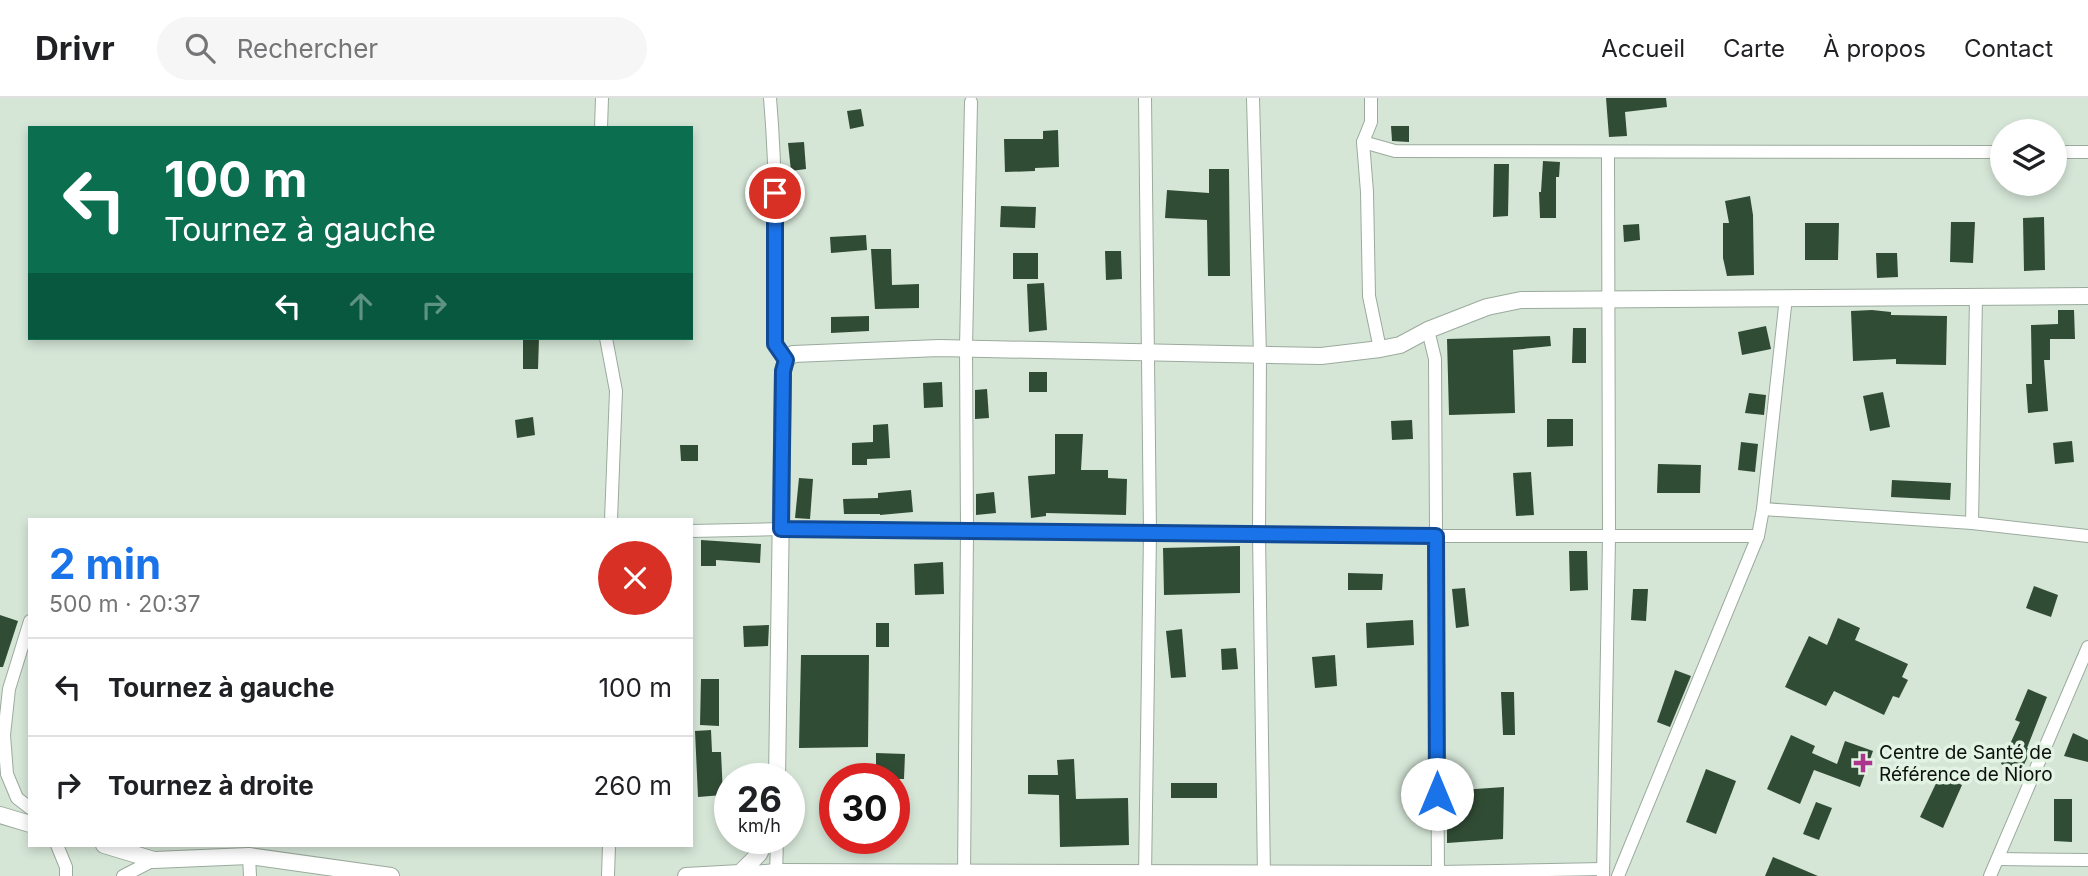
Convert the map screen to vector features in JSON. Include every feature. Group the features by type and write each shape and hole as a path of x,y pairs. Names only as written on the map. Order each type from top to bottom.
{"street":[{"path":"601,126 602,98"},
{"path":"770,98 776,217 775,344 786,360"},
{"path":"1145,98 1150,533 1145,874"},
{"path":"1253,98 1261,355 1259,534 1264,874"},
{"path":"1371,98 1371,122 1363,142 1369,296 1380,349"},
{"path":"964,874 966,348 971,102"},
{"path":"1363,142 1395,151 1990,152"},
{"path":"2067,152 2088,152"},
{"path":"686,876 740,873 1603,872 1609,537 1608,153"},
{"path":"777,763 783,371 786,360 793,354 966,348 1321,356 1400,345 1428,330 1487,307 1521,300 2088,296"},
{"path":"1618,876 1758,536 1786,297"},
{"path":"1972,523 1976,297"},
{"path":"1428,330 1435,359 1438,874"},
{"path":"606,340 616,391 611,518"},
{"path":"1763,509 1972,523 2088,536"},
{"path":"693,531 781,529 1436,536 1758,536"},
{"path":"28,627 9,689 4,735 7,774 17,798 28,806"},
{"path":"1990,876 2088,647"},
{"path":"0,815 28,823"},
{"path":"58,847 66,867 66,876"},
{"path":"111,847 154,860 249,856 391,876"},
{"path":"608,847 608,876"},
{"path":"740,873 759,854"},
{"path":"776,873 777,854"},
{"path":"249,856 250,876"},
{"path":"1998,859 2088,860"},
{"path":"123,876 154,860"}],"building":[{"path":"1606,98 1666,98 1667,107 1625,112 1627,136 1609,137"},
{"path":"861,109 864,126 850,129 847,111"},
{"path":"1391,126 1409,126 1409,142 1392,141"},
{"path":"1058,130 1059,167 1005,172 1004,139 1043,139 1043,131"},
{"path":"804,142 806,169 791,171 788,143"},
{"path":"1543,161 1560,162 1559,177 1556,177 1556,218 1540,218 1539,192"},
{"path":"1494,164 1509,164 1508,216 1493,217"},
{"path":"1209,169 1229,169 1230,276 1208,276 1207,220 1165,218 1167,190 1209,193"},
{"path":"1750,196 1754,275 1727,276 1723,258 1723,223 1729,223 1725,201"},
{"path":"1001,206 1036,207 1035,228 1000,227"},
{"path":"2044,217 2045,270 2024,271 2023,218"},
{"path":"1951,222 1975,222 1973,263 1950,262"},
{"path":"1805,223 1839,223 1838,260 1805,260"},
{"path":"1639,224 1640,240 1624,242 1623,225"},
{"path":"866,235 867,250 831,253 830,237"},
{"path":"871,249 891,249 892,285 919,284 919,308 875,309"},
{"path":"1105,251 1121,251 1122,279 1106,280"},
{"path":"1013,253 1038,253 1038,279 1013,279"},
{"path":"1876,253 1897,253 1898,277 1877,278"},
{"path":"1044,283 1047,330 1029,332 1027,284"},
{"path":"2058,310 2074,310 2075,339 2050,339 2050,360 2044,360 2048,411 2028,413 2026,384 2032,384 2031,325 2058,324"},
{"path":"1851,311 1891,312 1891,315 1947,316 1946,365 1896,364 1896,359 1853,361"},
{"path":"869,316 869,331 831,333 831,317"},
{"path":"1766,326 1771,349 1742,355 1738,332"},
{"path":"1573,328 1586,328 1586,363 1572,363"},
{"path":"1550,336 1551,346 1513,350 1515,413 1449,415 1447,339"},
{"path":"523,340 539,340 538,369 523,369"},
{"path":"1029,372 1047,372 1047,392 1029,392"},
{"path":"942,382 943,407 924,408 923,383"},
{"path":"987,389 989,418 975,419 975,390"},
{"path":"1883,392 1890,427 1870,431 1863,396"},
{"path":"1749,393 1766,395 1764,415 1745,413"},
{"path":"533,417 535,435 517,438 515,420"},
{"path":"1547,419 1573,419 1573,446 1547,447"},
{"path":"1412,420 1413,439 1392,440 1391,421"},
{"path":"888,424 890,458 867,459 867,465 852,465 852,443 873,442 873,425"},
{"path":"1055,434 1083,434 1081,470 1108,470 1108,478 1127,479 1126,515 1046,513 1046,516 1031,518 1028,476 1055,474"},
{"path":"2072,441 2074,462 2055,464 2053,443"},
{"path":"1741,442 1758,444 1755,472 1738,470"},
{"path":"680,445 698,445 698,461 681,461"},
{"path":"1658,464 1701,465 1700,493 1657,493"},
{"path":"1531,472 1534,515 1516,516 1513,473"},
{"path":"799,478 813,479 810,519 795,518"},
{"path":"1892,480 1951,483 1950,500 1891,497"},
{"path":"911,490 913,512 844,514 843,499 878,498 878,493"},
{"path":"994,492 996,513 976,515 976,494"},
{"path":"701,540 761,544 760,563 716,560 716,566 701,566"},
{"path":"1240,546 1240,593 1164,595 1163,548"},
{"path":"1569,551 1587,551 1588,590 1570,591"},
{"path":"943,562 944,594 915,595 914,564"},
{"path":"1348,573 1383,574 1382,590 1348,590"},
{"path":"2034,586 2058,595 2051,617 2026,608"},
{"path":"1465,588 1469,626 1456,628 1452,589"},
{"path":"1633,589 1648,589 1646,621 1631,620"},
{"path":"0,615 18,621 3,667 0,667"},
{"path":"1838,618 1860,628 1855,640 1908,664 1902,677 1908,680 1899,698 1893,696 1884,715 1834,691 1826,706 1785,687 1809,636 1827,645"},
{"path":"1413,620 1414,645 1367,648 1366,623"},
{"path":"876,623 889,623 889,647 876,647"},
{"path":"769,625 768,646 744,647 743,626"},
{"path":"1182,629 1186,677 1171,678 1166,631"},
{"path":"1236,648 1238,669 1222,670 1221,649"},
{"path":"801,655 869,655 868,747 799,748"},
{"path":"1335,655 1337,686 1315,688 1312,657"},
{"path":"1675,670 1691,676 1670,727 1657,722"},
{"path":"701,679 719,679 719,726 700,725"},
{"path":"2028,689 2047,697 2027,748 2031,750 2020,773 2001,764 2020,722 2015,720"},
{"path":"1501,692 1514,692 1515,735 1503,735"},
{"path":"711,730 712,752 721,752 722,763 714,763 714,796 698,797 695,731"},
{"path":"2073,733 2088,740 2088,762 2064,756"},
{"path":"1791,735 1815,746 1812,753 1837,764 1845,741 1873,751 1860,787 1814,770 1800,804 1767,789"},
{"path":"876,753 905,754 905,763 876,763"},
{"path":"1074,759 1076,799 1128,798 1129,845 1060,847 1059,795 1028,794 1028,775 1058,775 1057,760"},
{"path":"1706,769 1736,781 1716,834 1686,822"},
{"path":"1940,775 1962,785 1943,828 1920,817"},
{"path":"1171,783 1217,783 1217,798 1171,798"},
{"path":"1504,787 1503,839 1447,843 1447,791"},
{"path":"2054,799 2072,799 2072,842 2054,841"},
{"path":"1816,802 1832,808 1819,840 1803,834"},
{"path":"1773,857 1818,876 1765,876"}],"place":[{"name":"Centre de Santé de Référence de Nioro","path":"1863,763"}],"route":[{"path":"775,193 775,344 786,360 783,371 781,529 1436,536 1437,794"}]}
